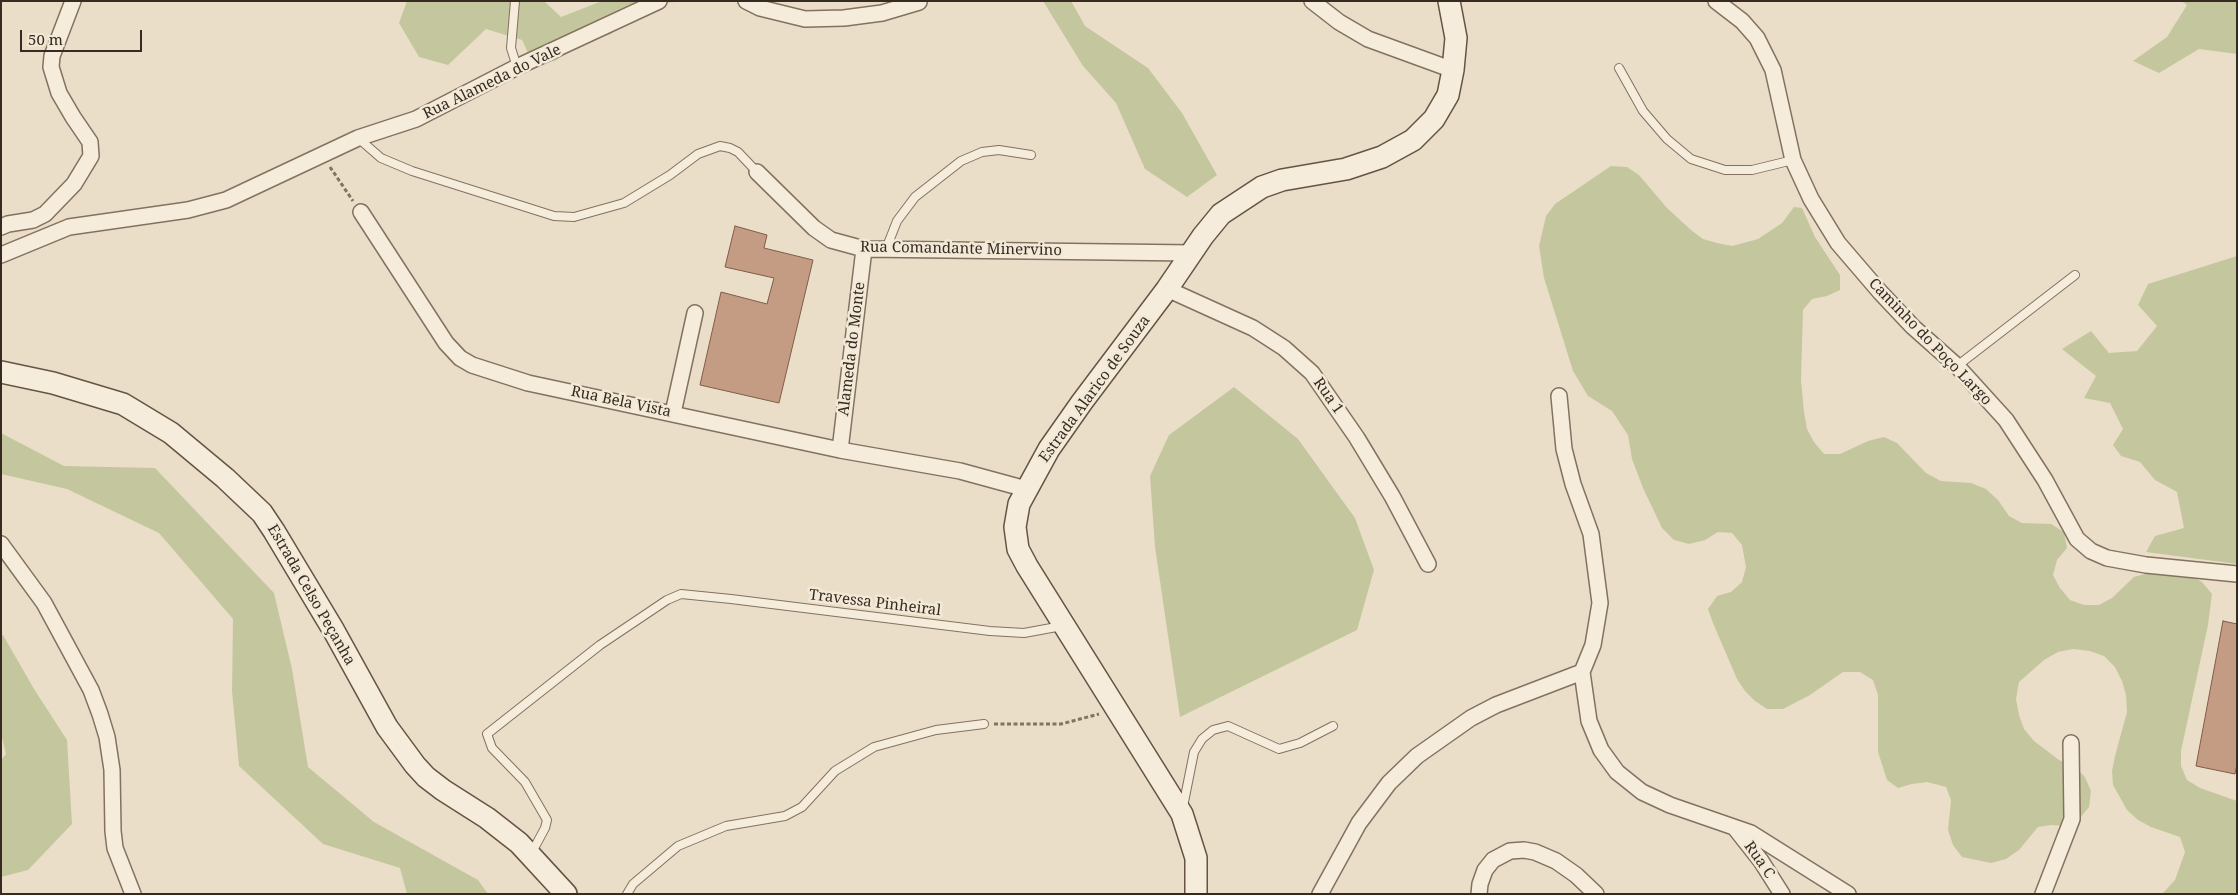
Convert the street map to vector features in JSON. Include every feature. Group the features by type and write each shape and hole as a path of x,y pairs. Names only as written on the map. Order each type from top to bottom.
{"main road":[{"name":"Estrada Alarico de Souza","path":"1196,894 1196,858 1182,814 1018,549 1015,527 1019,504 1049,449 1167,289 1203,236 1221,214 1262,187 1282,180 1346,169 1382,157 1413,140 1434,119 1448,94 1453,70 1456,38 1449,1"},
{"name":"Estrada Celso Peçanha","path":"1,372 54,383 123,404 171,433 225,478 262,513 274,531 334,631 374,704 415,765 426,777 501,828 531,854 566,894"}],"street":[{"path":"1,227 33,220 45,214 74,184 91,156 90,142 59,93 51,67 55,48 73,1"},
{"name":"Rua Alameda do Vale","path":"321,154 358,138 416,119 517,67 659,1"},
{"path":"746,1 760,8 804,18 844,18 882,12 918,2"},
{"path":"1312,1 1339,22 1368,39 1453,70"},
{"name":"Caminho do Poço Largo","path":"1716,1 1742,21 1757,38 1773,70 1793,160 1811,198 1838,243 1913,327 1957,366 2006,420 2045,480 2077,539 2091,551 2107,558 2146,565 2237,574"},
{"path":"1,255 69,227 188,210 226,200 321,154"},
{"name":"Rua Comandante Minervino","path":"757,172 814,228 831,240 864,249 1193,253"},
{"name":"Rua Bela Vista","path":"361,212 446,343 460,358 488,372 528,383 840,450 960,471 1026,489"},
{"name":"Alameda do Monte","path":"840,450 864,249"},
{"name":"Rua 1","path":"1167,289 1253,328 1284,348 1312,373 1357,438 1392,496 1428,564"},
{"path":"673,413 695,313"},
{"path":"1559,396 1564,449 1573,484 1591,534 1600,603 1593,645 1582,672 1590,722 1601,750 1617,772 1642,792 1670,805 1751,833 1848,894"},
{"path":"1,544 44,604 91,690 107,737 112,770 113,831 119,861 133,894"},
{"path":"1320,894 1359,823 1389,783 1417,756 1471,718 1496,705 1582,672"},
{"path":"2043,894 2072,819 2071,743"},
{"name":"Rua C","path":"1734,827 1761,861 1782,894"},
{"path":"1479,894 1485,870 1493,860 1510,851 1524,850 1535,852 1556,861 1576,875 1596,894"}],"lane":[{"path":"515,1 511,48 517,67"},
{"path":"1619,68 1643,111 1667,139 1691,159 1725,170 1752,170 1793,160"},
{"path":"358,138 381,158 412,171 554,216 574,217 624,203 670,175 698,154 720,146 738,152 757,172"},
{"path":"886,249 896,221 915,197 961,161 982,152 999,150 1031,155"},
{"path":"1957,366 2075,275"},
{"name":"Travessa Pinheiral","path":"531,854 545,828 547,820 525,782 492,748 486,734 600,645 646,612 682,594 990,631 1024,633 1064,625"},
{"path":"627,894 633,884 678,846 726,826 785,816 802,807 835,771 874,747 936,730 984,724"},
{"path":"1182,814 1194,752 1202,739 1213,730 1228,726 1279,749 1300,743 1333,726"}],"path":[{"path":"321,154 361,212"},
{"path":"984,724 1061,724 1117,710"}],"green space":[{"path":"407,1 544,1 561,17 602,1 677,2 628,5 611,34 583,43 555,61 533,63 522,40 486,29 448,65 419,57 399,23"},
{"path":"1043,1 1071,1 1085,26 1148,68 1182,113 1217,175 1187,197 1145,169 1116,103 1083,66"},
{"path":"2181,1 2237,1 2237,54 2199,49 2159,73 2133,61 2167,37 2187,5"},
{"path":"1611,166 1627,167 1639,175 1667,208 1691,230 1703,239 1717,243 1732,246 1758,239 1782,223 1794,207 1802,208 1815,237 1840,275 1840,290 1827,296 1812,299 1803,310 1801,380 1804,412 1807,429 1814,442 1824,454 1840,454 1868,441 1884,437 1897,443 1926,473 1941,481 1971,483 1986,489 1998,500 2009,516 2022,523 2051,524 2064,532 2067,548 2057,560 2053,575 2060,588 2070,600 2084,605 2099,605 2112,598 2134,577 2145,574 2189,574 2202,582 2212,594 2208,625 2181,751 2181,766 2187,780 2200,788 2237,801 2237,894 2162,894 2175,880 2185,852 2180,837 2151,827 2138,820 2127,810 2113,785 2112,771 2127,712 2126,695 2115,667 2104,656 2090,651 2073,649 2058,652 2044,660 2019,682 2016,699 2024,729 2034,741 2059,760 2074,766 2085,777 2091,791 2089,807 2080,818 2067,826 2052,825 2038,827 2019,850 2006,859 1991,863 1962,857 1953,845 1948,830 1951,800 1946,787 1927,782 1898,788 1887,780 1878,752 1878,695 1873,680 1860,672 1843,672 1810,695 1783,709 1767,709 1745,691 1737,679 1708,609 1717,596 1731,592 1742,582 1746,567 1742,545 1732,533 1718,532 1705,540 1689,544 1674,540 1662,528 1632,459 1628,435 1612,411 1588,396 1573,371 1544,278 1539,246 1546,216 1555,204"},
{"path":"2237,256 2237,564 2146,552 2155,536 2184,528 2177,492 2155,480 2140,462 2121,456 2113,445 2123,429 2110,403 2084,398 2096,376 2062,349 2091,331 2109,353 2137,351 2157,326 2138,305 2148,284"},
{"path":"1234,387 1298,439 1355,518 1374,570 1357,630 1180,717 1155,547 1150,476 1169,435"},
{"path":"1,433 64,466 155,468 274,593 292,669 308,767 374,822 478,880 488,894 407,894 400,868 323,844 239,766 232,691 233,619 159,533 67,489 1,474"},
{"path":"3,635 34,689 67,740 72,824 28,870 1,877 1,760 6,754 1,733 1,636"}],"building":[{"path":"735,226 767,235 764,248 813,260 779,403 700,385 721,292 767,304 774,278 725,267"},
{"path":"2223,621 2237,624 2237,764 2235,774 2196,766"}]}
